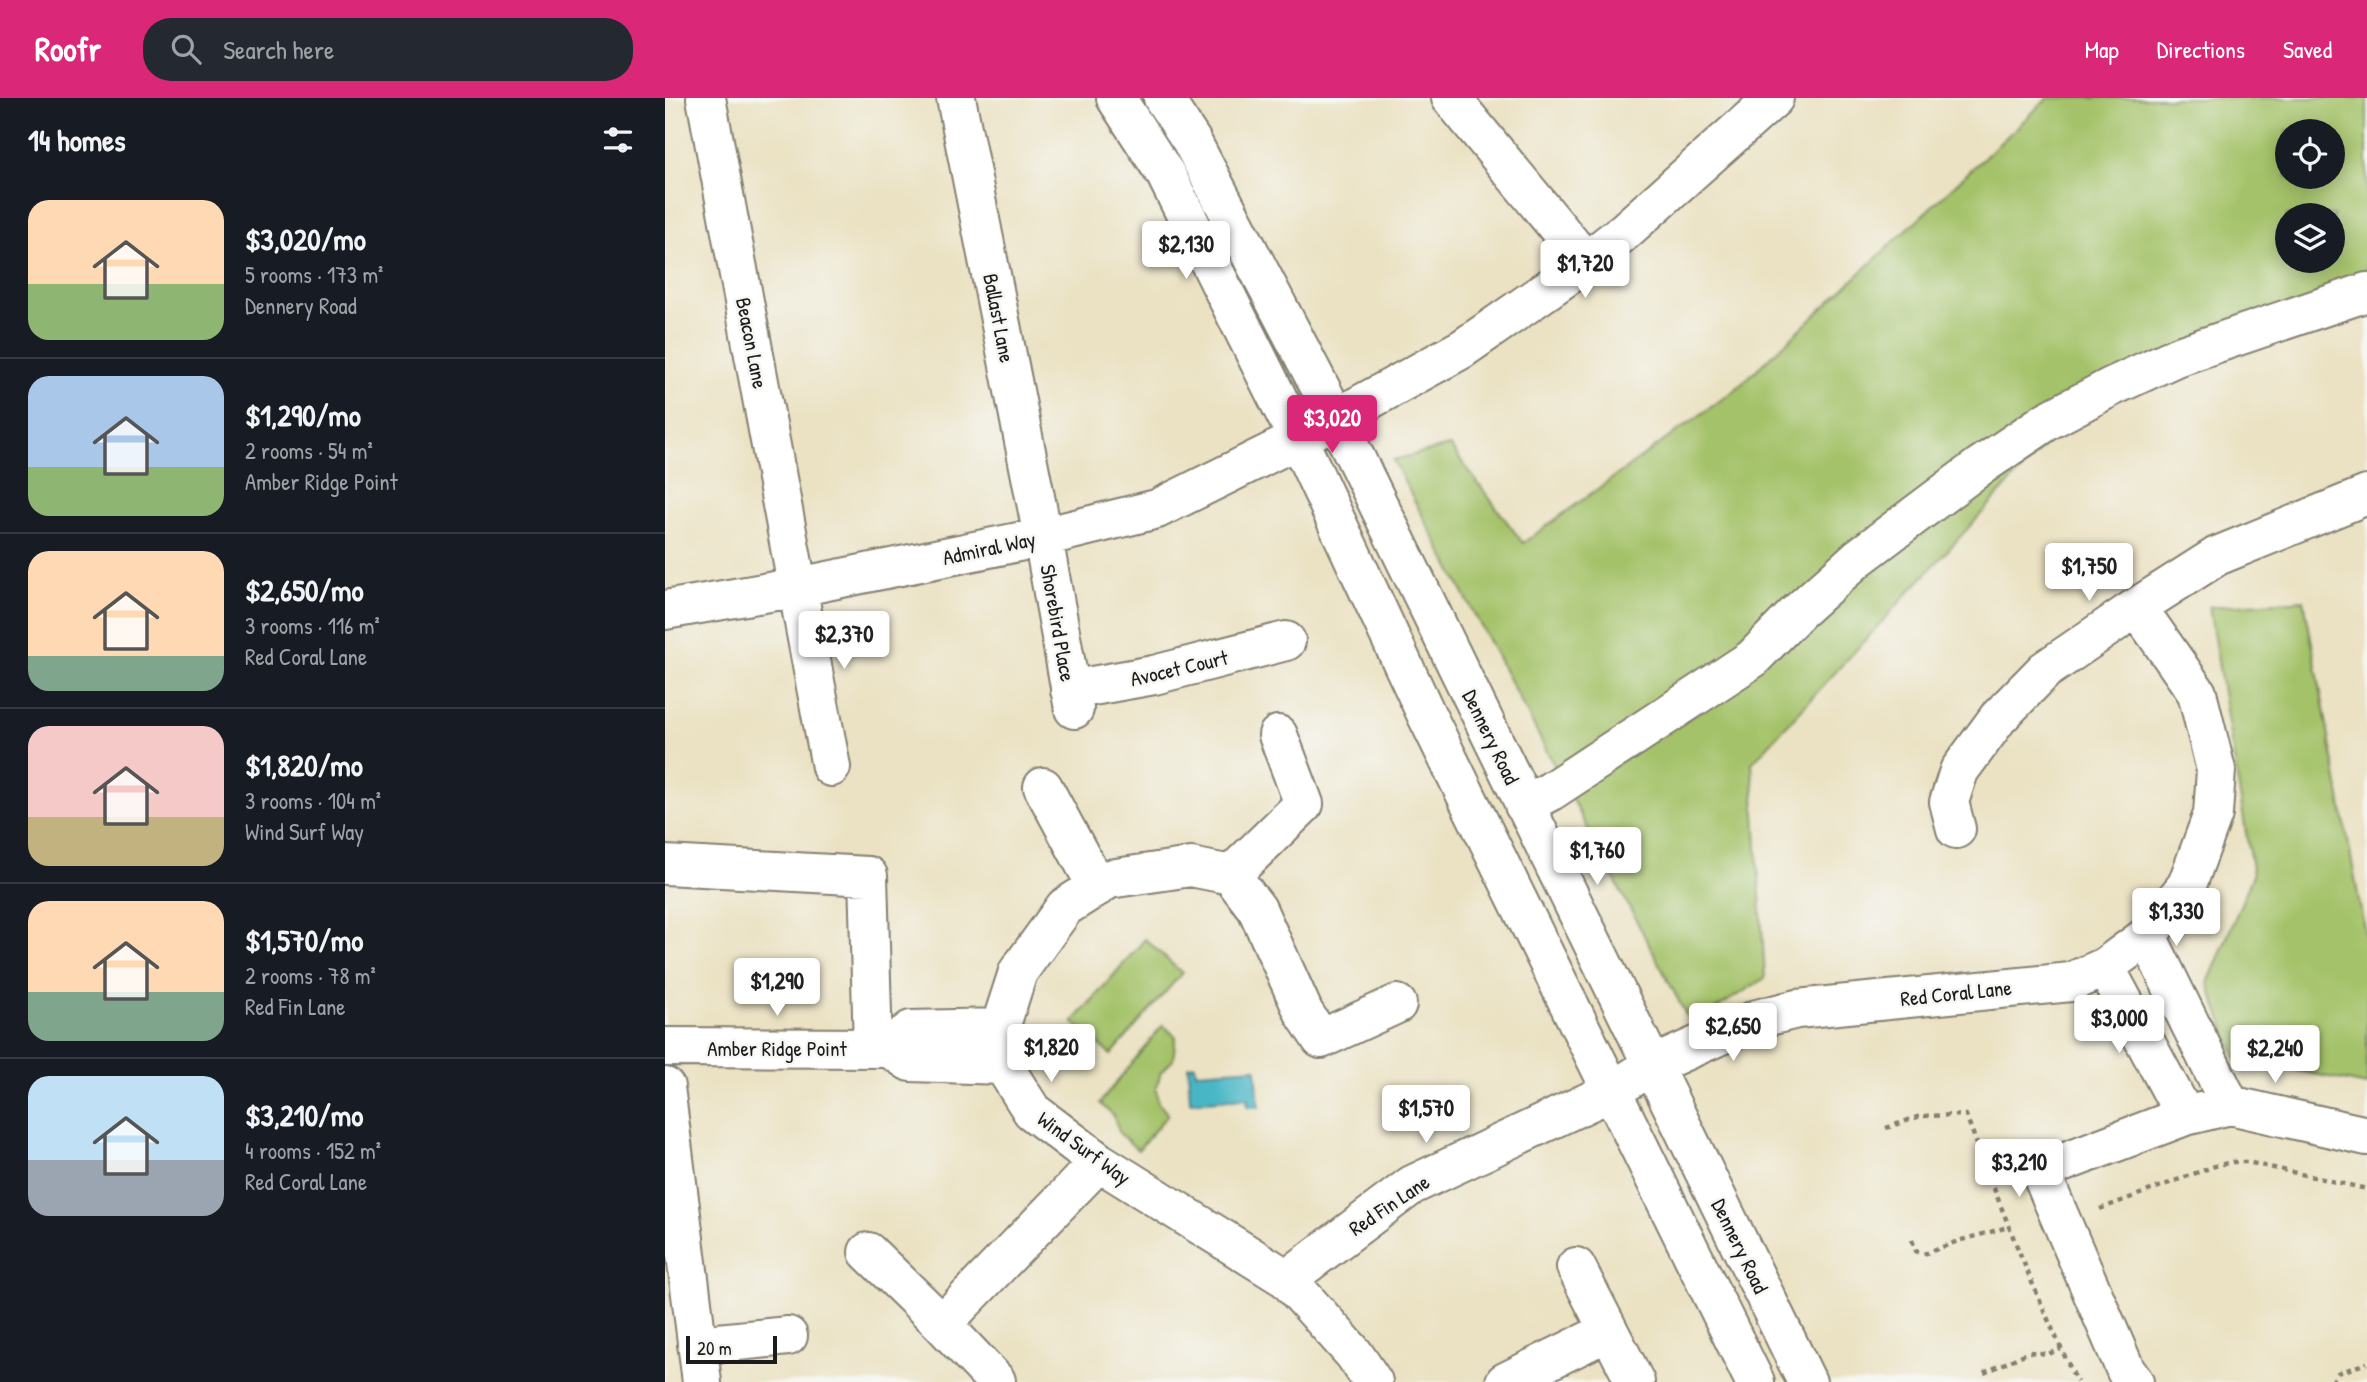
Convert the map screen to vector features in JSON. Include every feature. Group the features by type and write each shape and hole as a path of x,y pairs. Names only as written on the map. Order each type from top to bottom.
{"street":[{"name":"Beacon Lane","path":"706,98 831,766"},
{"name":"Ballast Lane","path":"956,98 1043,537"},
{"path":"1116,98 1167,175 1298,439 1427,716 1755,1382"},
{"name":"Dennery Road","path":"1163,98 1191,140 1336,418 1807,1382"},
{"path":"1451,98 1586,262"},
{"name":"Admiral Way","path":"665,610 798,587 1043,537 1157,509 1298,439 1462,349 1586,262 1680,184 1774,98"},
{"path":"1524,805 1551,791 1752,659 1798,612 1858,558 1979,467 2047,421 2176,357 2367,292"},
{"path":"1956,829 1948,802 1959,771 1998,718 2045,670 2217,556 2367,495"},
{"name":"Shorebird Place","path":"1043,537 1072,700"},
{"name":"Red Coral Lane","path":"1612,1091 1651,1066 1757,1019 1797,1009 2071,982 2105,967 2147,936 2187,885 2213,814 2216,770 2197,693 2137,607"},
{"name":"Avocet Court","path":"1072,700 1154,675 1286,641"},
{"path":"1231,875 1304,804 1278,735"},
{"path":"1043,787 1097,887"},
{"path":"665,865 868,876 881,1048"},
{"path":"1001,1046 1018,972 1065,907 1109,879 1191,867 1231,875 1257,909 1304,1013 1321,1040 1397,1004"},
{"path":"2147,936 2230,1105"},
{"path":"2105,967 2185,1116"},
{"name":"Amber Ridge Point","path":"665,1047 881,1048 910,1062 1001,1046"},
{"name":"Wind Surf Way","path":"1001,1046 1032,1111 1099,1163 1287,1279 1354,1354 1373,1382"},
{"path":"665,1087 700,1364 788,1336"},
{"name":"Red Fin Lane","path":"1287,1279 1412,1185 1612,1091"},
{"path":"2134,1382 2126,1371 2040,1171 2185,1116 2230,1105 2367,1136"},
{"path":"942,1324 1099,1163"},
{"path":"868,1252 996,1381"},
{"path":"1576,1266 1635,1382"},
{"path":"1505,1382 1609,1331"}],"path":[{"path":"1886,1128 1920,1116 1966,1115 2008,1227 2077,1382"},
{"path":"2100,1209 2214,1166 2232,1162 2246,1162 2367,1189"},
{"path":"1912,1240 1916,1251 1921,1254 2008,1227"},
{"path":"1985,1373 2029,1352 2048,1353 2061,1349"},
{"path":"2332,1382 2338,1373 2367,1363"}],"green space":[{"path":"2048,98 2367,98 2367,293 2085,401 1752,763 1765,978 1691,1024 1393,460 1450,446 1523,543 1736,389"},
{"path":"2304,600 2367,944 2367,1085 2236,1058 2208,983 2253,875 2209,607"},
{"path":"1145,939 1182,973 1111,1055 1073,1022"},
{"path":"1163,1025 1176,1037 1173,1060 1161,1072 1156,1089 1158,1103 1168,1114 1138,1150 1120,1134 1113,1115 1100,1103"}],"water":[{"path":"1195,1065 1196,1072 1256,1068 1259,1107 1248,1107 1247,1098 1190,1102 1188,1066"}]}
